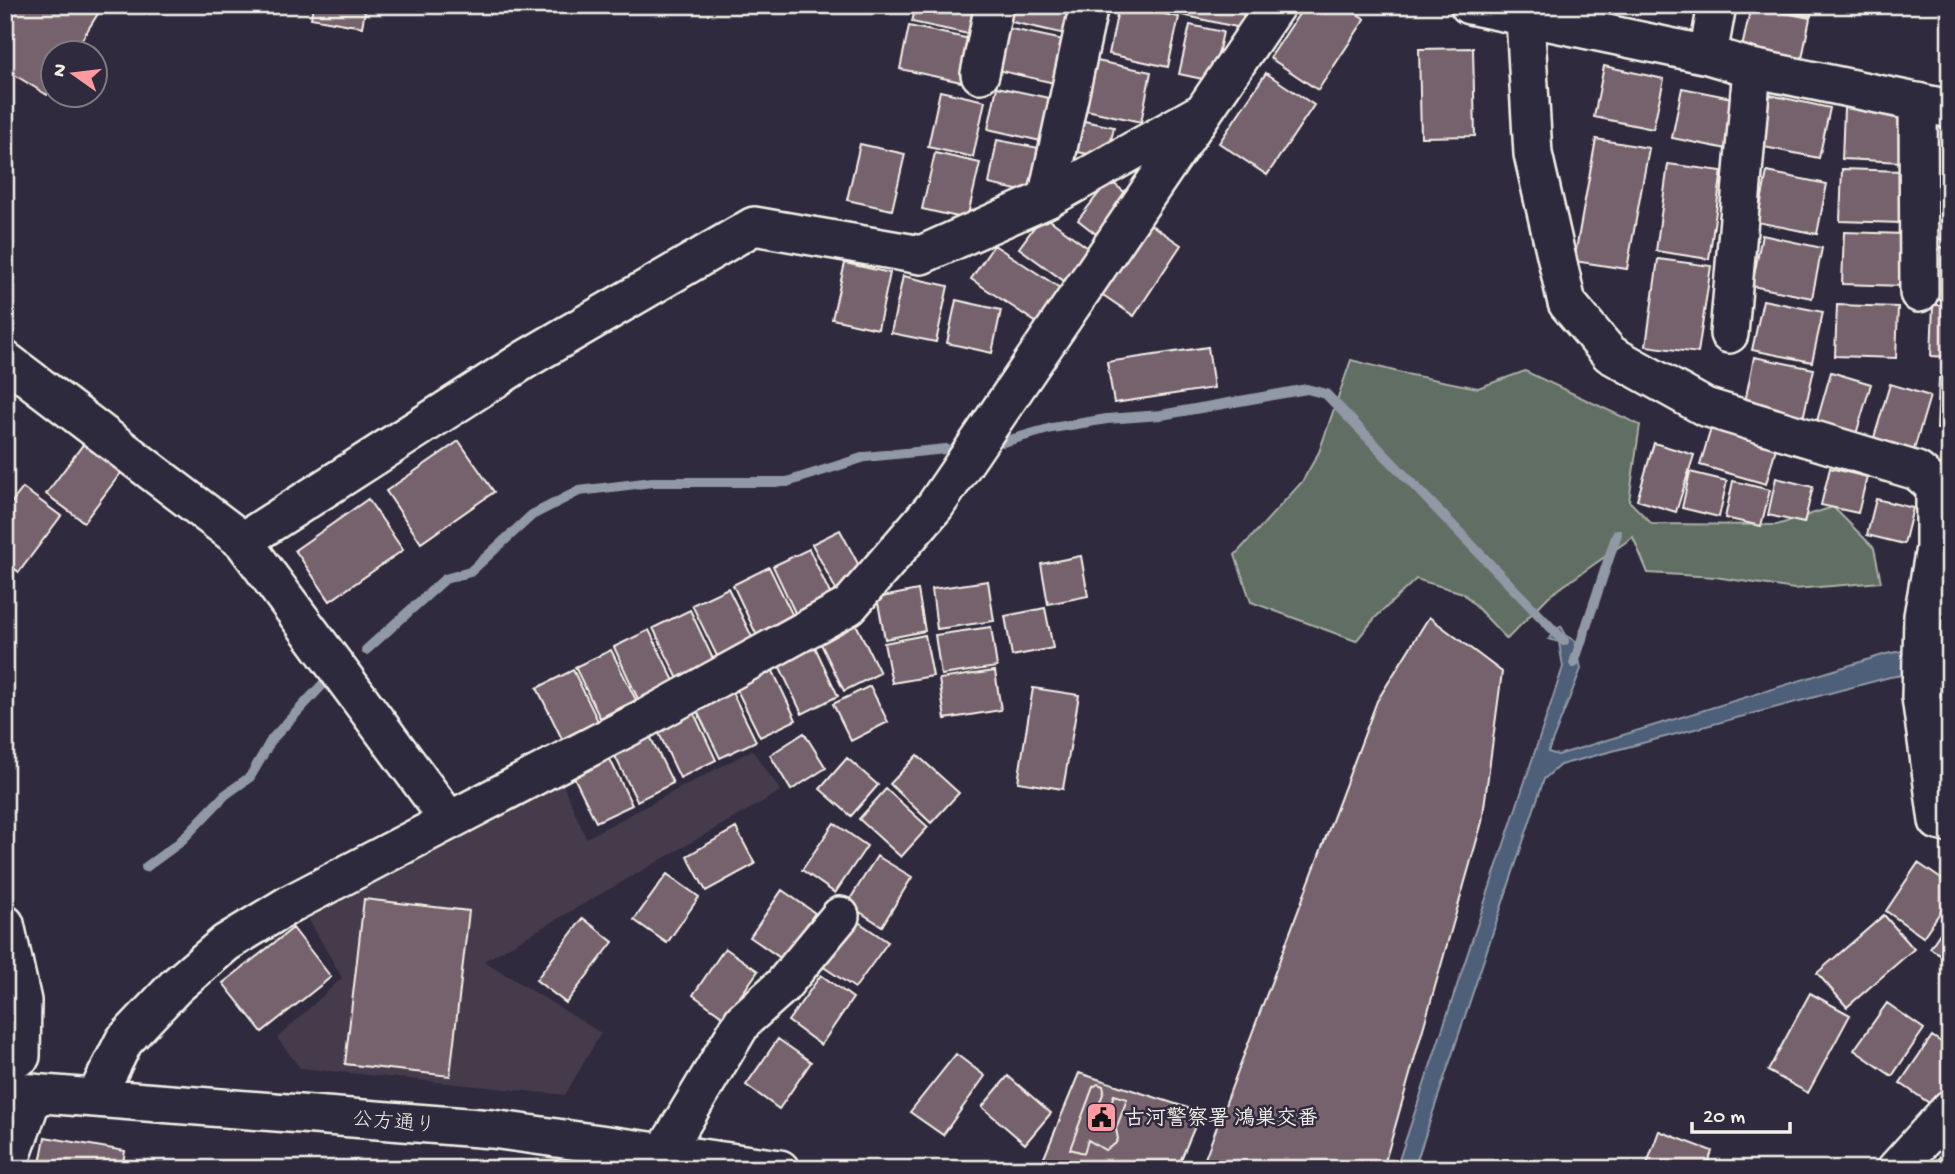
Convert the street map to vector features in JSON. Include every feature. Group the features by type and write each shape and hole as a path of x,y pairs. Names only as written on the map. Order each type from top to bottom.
{"street":[{"path":"980,74 994,5"},
{"path":"1047,199 1089,5"},
{"path":"96,1097 124,1041 176,986 226,943 290,904 640,721 849,606 935,506 1276,5"},
{"path":"1469,5 1934,105 1919,293"},
{"path":"1708,55 1717,5"},
{"path":"1525,18 1533,154 1567,303 1610,354 1705,407 1917,471 1935,486 1935,548 1923,616 1921,697 1938,821 1950,824"},
{"path":"1729,334 1752,68"},
{"path":"243,541 526,359 754,226 921,255 1047,199 1204,111"},
{"path":"5,360 243,541 449,820"},
{"path":"664,1153 743,1021 782,986 841,916"},
{"path":"5,924 22,1001 21,1056"},
{"path":"7,1169 20,1092"},
{"name":"公方通り","path":"20,1092 492,1129 780,1169"},
{"path":"1896,1169 1950,1109"}],"shaded area":[{"path":"752,750 781,791 484,961 601,1033 565,1095 300,1068 277,1038 342,978 307,916 559,775 586,838"}],"green space":[{"path":"1351,360 1478,388 1525,371 1640,425 1629,501 1652,524 1777,525 1833,507 1874,548 1881,582 1794,589 1715,577 1648,573 1633,537 1549,596 1507,639 1463,593 1416,579 1375,618 1356,641 1251,602 1235,555 1302,482 1319,452"}],"water":[{"path":"1561,626 1566,635 1576,642 1581,669 1548,752 1558,755 1886,654 1934,645 1937,670 1890,677 1560,765 1544,779 1414,1169 1396,1169 1563,667 1559,642 1549,639"}],"building":[{"path":"19,5 88,5 99,12 83,38 38,38 38,89 5,69 5,27"},
{"path":"313,5 366,5 362,27 311,18"},
{"path":"916,5 985,5 978,36 912,22"},
{"path":"1007,5 1076,5 1070,35 1003,20"},
{"path":"1119,5 1179,17 1168,67 1109,54"},
{"path":"1139,5 1164,5 1163,10"},
{"path":"1184,5 1245,5 1241,28 1182,15"},
{"path":"1305,5 1344,5 1365,19 1318,90 1270,58"},
{"path":"1758,5 1813,5 1811,16"},
{"path":"1751,6 1810,18 1800,69 1740,57"},
{"path":"1190,25 1223,32 1212,81 1179,74"},
{"path":"909,26 975,40 966,83 900,69"},
{"path":"1002,27 1068,41 1059,84 993,69"},
{"path":"1473,48 1475,136 1421,137 1419,49"},
{"path":"1092,60 1151,72 1141,122 1082,109"},
{"path":"1604,66 1664,79 1653,129 1594,117"},
{"path":"1266,73 1314,105 1267,175 1219,143"},
{"path":"997,87 1063,101 1054,144 988,129"},
{"path":"1682,88 1742,100 1732,150 1672,138"},
{"path":"940,91 985,101 973,157 928,147"},
{"path":"1770,95 1830,108 1819,158 1759,146"},
{"path":"1844,108 1904,110 1902,162 1842,159"},
{"path":"1079,120 1114,127 1107,158 1073,151"},
{"path":"1934,126 1950,127 1950,178 1932,177"},
{"path":"1596,139 1649,148 1627,269 1574,261"},
{"path":"997,140 1044,149 1035,194 989,184"},
{"path":"860,144 905,154 892,210 847,200"},
{"path":"935,153 980,163 967,219 922,209"},
{"path":"1668,164 1722,171 1709,259 1656,251"},
{"path":"1842,169 1902,171 1901,223 1840,221"},
{"path":"1767,172 1827,184 1817,234 1757,222"},
{"path":"1109,180 1127,194 1096,234 1078,220"},
{"path":"1936,187 1950,188 1950,239 1934,239"},
{"path":"1043,215 1088,248 1064,281 1019,248"},
{"path":"1147,222 1181,245 1134,316 1100,293"},
{"path":"1844,232 1905,234 1903,286 1842,284"},
{"path":"1762,235 1822,248 1812,298 1752,286"},
{"path":"994,245 1060,288 1037,323 971,279"},
{"path":"1934,247 1950,248 1950,299 1932,299"},
{"path":"1658,259 1711,266 1698,353 1646,346"},
{"path":"845,263 890,273 878,329 832,319"},
{"path":"903,276 948,286 936,342 891,333"},
{"path":"956,300 1001,310 992,353 947,343"},
{"path":"1763,300 1823,312 1812,362 1752,350"},
{"path":"1837,305 1898,307 1896,358 1835,356"},
{"path":"1933,305 1950,305 1950,357 1931,356"},
{"path":"1208,347 1214,388 1114,403 1107,362"},
{"path":"1754,357 1814,369 1803,419 1744,407"},
{"path":"1831,372 1871,384 1854,441 1815,428"},
{"path":"1939,378 1950,378 1950,429 1937,429"},
{"path":"1890,384 1930,396 1913,453 1873,441"},
{"path":"1712,425 1777,444 1766,484 1700,465"},
{"path":"88,438 126,466 84,522 46,494"},
{"path":"459,441 494,492 421,543 386,491"},
{"path":"1654,443 1694,455 1676,512 1637,500"},
{"path":"1830,468 1867,477 1858,513 1821,505"},
{"path":"1690,472 1727,481 1719,517 1682,508"},
{"path":"1776,478 1813,487 1804,523 1768,515"},
{"path":"1733,481 1770,490 1761,526 1725,518"},
{"path":"23,488 61,516 19,572 5,562 5,511"},
{"path":"368,499 403,550 330,601 295,550"},
{"path":"1876,499 1913,508 1904,544 1867,535"},
{"path":"840,530 864,575 836,590 812,544"},
{"path":"809,549 833,600 797,617 773,566"},
{"path":"1081,556 1088,596 1048,604 1041,564"},
{"path":"769,567 794,618 757,636 733,585"},
{"path":"988,581 994,621 937,629 932,589"},
{"path":"728,588 753,639 717,656 692,605"},
{"path":"918,590 925,631 885,639 877,598"},
{"path":"1045,608 1053,648 1012,656 1005,616"},
{"path":"690,610 714,661 678,679 653,628"},
{"path":"1429,617 1502,672 1482,822 1383,1169 1201,1169 1377,701"},
{"path":"855,622 880,673 844,691 819,640"},
{"path":"991,627 997,667 941,675 935,635"},
{"path":"649,630 674,681 638,699 614,647"},
{"path":"925,635 933,676 892,683 884,643"},
{"path":"814,645 838,696 802,714 778,663"},
{"path":"611,650 636,700 600,718 575,667"},
{"path":"772,669 796,720 760,737 735,686"},
{"path":"573,670 598,721 562,739 537,688"},
{"path":"995,671 1001,710 945,719 939,679"},
{"path":"870,686 888,722 851,741 833,704"},
{"path":"1033,688 1079,695 1063,789 1018,782"},
{"path":"731,690 756,741 720,758 695,707"},
{"path":"692,709 716,760 680,778 656,727"},
{"path":"648,732 673,783 637,801 612,750"},
{"path":"804,733 826,768 791,790 770,755"},
{"path":"607,753 632,805 596,822 571,771"},
{"path":"917,755 959,793 931,823 890,784"},
{"path":"847,758 878,785 851,816 820,789"},
{"path":"886,789 928,827 901,857 859,819"},
{"path":"834,823 867,846 835,893 802,870"},
{"path":"736,828 755,864 706,891 687,856"},
{"path":"877,856 912,877 882,926 847,904"},
{"path":"1918,863 1950,885 1950,898 1923,937 1886,911"},
{"path":"667,874 699,897 667,943 634,920"},
{"path":"782,890 815,913 782,959 750,937"},
{"path":"364,899 469,911 450,1076 345,1064"},
{"path":"1884,915 1914,949 1847,1007 1817,973"},
{"path":"583,918 613,942 566,1003 536,980"},
{"path":"1950,918 1950,961 1930,948"},
{"path":"854,919 888,942 855,988 822,966"},
{"path":"293,928 331,977 262,1032 223,983"},
{"path":"725,948 758,971 725,1018 693,995"},
{"path":"821,975 853,998 821,1045 788,1021"},
{"path":"1810,993 1850,1015 1808,1093 1768,1071"},
{"path":"1887,1003 1924,1029 1892,1076 1854,1050"},
{"path":"1932,1036 1950,1048 1950,1091 1938,1109 1900,1083"},
{"path":"778,1039 811,1062 779,1109 746,1085"},
{"path":"956,1054 985,1076 943,1135 910,1112"},
{"path":"1079,1073 1201,1112 1177,1169 1068,1169 1041,1165"},
{"path":"1008,1076 1051,1113 1025,1144 982,1107"},
{"name":"古河警察署 鴻巣交番","path":"1098,1084 1103,1086 1104,1091 1100,1102 1110,1105 1114,1095 1127,1099 1116,1129 1118,1139 1105,1150 1088,1140 1084,1153 1070,1149 1093,1087"},
{"path":"1659,1131 1712,1151 1706,1169 1645,1169"},
{"path":"45,1137 125,1151 122,1169 39,1169"},
{"path":"1950,1146 1950,1169 1928,1169"}],"waterway":[{"path":"1003,442 1052,428 1107,419 1161,415 1307,389 1326,394 1564,641"},
{"path":"366,650 445,579 470,572 532,515 579,491 652,482 787,482 865,457 946,449"},
{"path":"1574,663 1617,534"},
{"path":"1935,657 1950,658"},
{"path":"146,867 179,843 225,795 250,777 272,739 324,683"}],"place":[{"name":"古河警察署 鴻巣交番","path":"1101,1117"}]}
